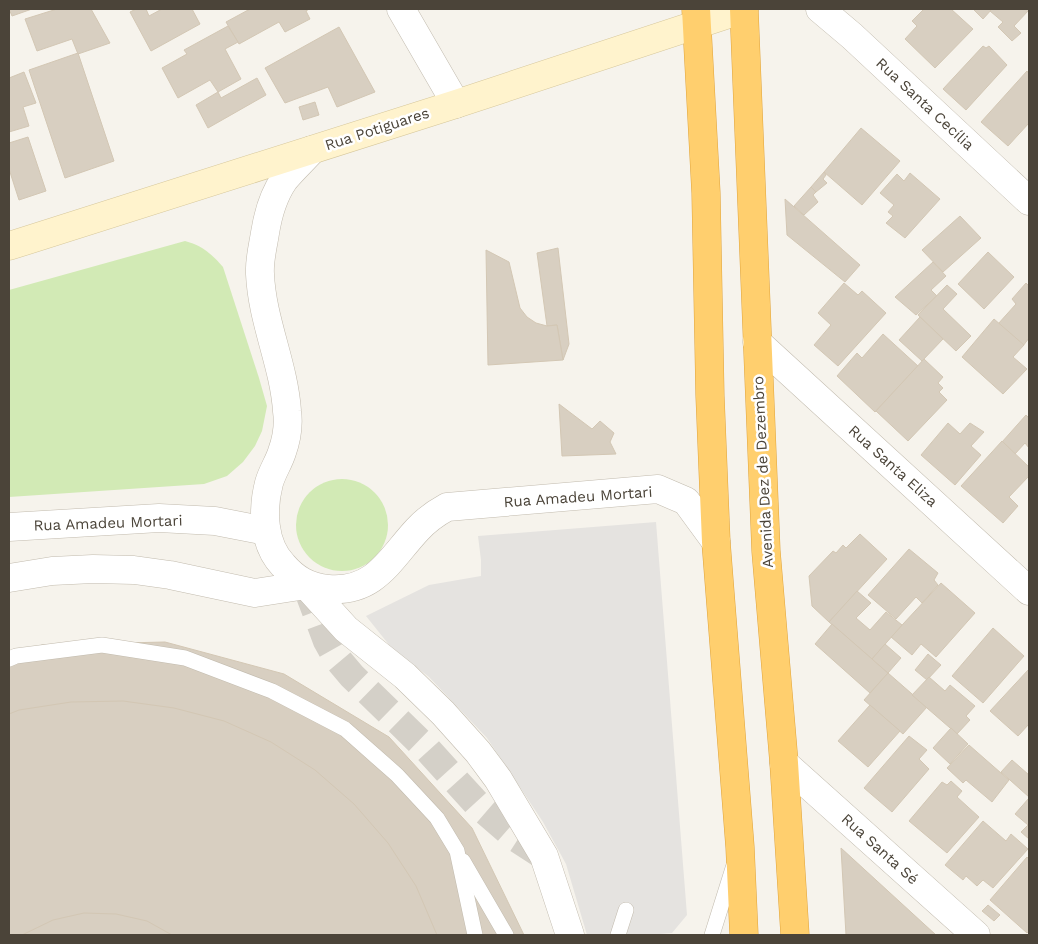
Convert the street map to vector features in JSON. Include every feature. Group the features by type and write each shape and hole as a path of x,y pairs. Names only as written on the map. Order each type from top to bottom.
{"highway":[{"name":"Avenida Dez de Dezembro","path":"745,9 766,551 784,763 795,935"},
{"path":"697,17 706,193 710,396 716,542 740,847 744,935"}],"street":[{"path":"401,9 456,104"},
{"name":"Rua Potiguares","path":"9,246 456,104 697,17 745,9"},
{"name":"Rua Santa Cecília","path":"820,9 852,36 1029,201"},
{"path":"312,150 284,180 274,199 266,221 262,250 260,274 265,308 282,380 288,429 282,452 269,482 265,508 266,531 270,544 280,562 292,576 306,585 346,629 405,676 443,713 483,759 498,779 544,856 570,935"},
{"name":"Rua Santa Eliza","path":"757,342 1029,591"},
{"name":"Rua Amadeu Mortari","path":"306,585 328,589 350,588 370,580 386,568 416,531 431,517 447,507 658,489 686,501 716,542"},
{"name":"Rua Amadeu Mortari","path":"9,527 159,518 215,521 266,531"},
{"path":"9,578 52,571 93,569 134,570 170,575 255,593 306,585"},
{"name":"Rua Santa Sé","path":"784,763 976,935"}],"lane":[{"path":"9,659 16,656 102,645 185,658 272,691 345,729 397,775 437,818 506,935"},
{"path":"712,935 740,847"},
{"path":"457,851 475,935"},
{"path":"618,935 626,910"}],"green space":[{"path":"185,241 206,251 223,267 267,406 262,431 255,446 243,462 227,476 204,484 9,497 9,290"},
{"path":"342,479 360,482 375,492 385,507 388,525 385,543 375,558 360,568 342,571 324,568 309,558 299,543 296,525 299,507 309,492 324,482"}],"shaded area":[{"path":"656,522 687,915 672,933 587,935 566,864 543,822 487,738 429,677 390,646 366,616 429,585 481,576 478,536"}],"building":[{"path":"9,9 32,9 12,16"},
{"path":"57,9 91,9 110,43 78,54 72,39 37,51 25,19"},
{"path":"136,9 146,9 149,16 162,9 192,9 200,24 151,51 130,12"},
{"path":"250,9 309,9 306,11 310,19 285,32 279,22 239,44 226,22"},
{"path":"924,9 951,9 973,29 935,68 905,39 917,26 912,21"},
{"path":"973,9 992,9 983,19"},
{"path":"992,9 1029,10 1014,26 1021,33 1012,41 998,27 1003,22 990,11"},
{"path":"228,26 238,42 225,49 241,79 218,92 210,80 178,98 162,68 187,54 184,50"},
{"path":"339,27 375,92 337,107 328,87 285,103 265,68"},
{"path":"983,46 986,48 989,46 1007,65 966,110 943,89"},
{"path":"78,53 114,161 65,178 29,70"},
{"path":"1027,71 1029,74 1029,123 1008,146 981,122"},
{"path":"24,72 36,103 23,107 29,126 9,132 9,78"},
{"path":"257,78 266,95 208,128 196,105 218,92 221,98"},
{"path":"315,102 319,115 303,120 299,107"},
{"path":"861,128 900,161 862,205 824,172"},
{"path":"28,137 46,191 19,200 9,169 9,143"},
{"path":"824,172 826,175 823,179 827,183 816,192 811,187"},
{"path":"910,173 940,199 905,238 886,223 893,216 888,212 894,205 880,193 897,174 904,181"},
{"path":"811,187 816,192 813,195 818,202 804,215 794,206"},
{"path":"785,199 860,265 845,282 787,235"},
{"path":"960,216 981,238 943,272 922,250"},
{"path":"558,248 569,344 563,360 557,325 547,326 537,253"},
{"path":"486,250 509,262 520,308 527,317 536,323 547,326 557,325 563,360 488,365"},
{"path":"988,252 1014,277 984,309 958,284"},
{"path":"933,262 946,276 931,290 937,296 916,315 895,297"},
{"path":"844,283 858,295 862,291 886,313 838,366 814,345 831,325 818,313"},
{"path":"1026,283 1029,286 1029,338 1023,346 998,324 1016,304 1012,299"},
{"path":"947,285 957,294 943,309 971,336 956,351 918,315"},
{"path":"920,317 943,339 922,361 899,340"},
{"path":"994,319 1024,345 1013,357 1027,369 1003,394 962,357"},
{"path":"883,334 918,366 875,412 837,376 857,353 862,358"},
{"path":"924,359 943,377 938,383 943,388 939,392 947,400 908,441 876,411"},
{"path":"559,404 592,429 600,421 614,433 610,442 616,454 562,456"},
{"path":"1026,415 1029,418 1029,448 1025,443 1015,454 1002,442"},
{"path":"948,423 960,434 970,423 984,432 971,446 981,455 955,485 921,455"},
{"path":"1002,441 1029,467 1029,476 1009,497 1018,506 1003,523 961,486"},
{"path":"860,534 887,559 829,622 812,606 809,576 833,551 836,553 843,545 846,548"},
{"path":"909,549 938,573 934,580 938,585 922,603 916,597 896,619 868,595"},
{"path":"941,583 975,613 936,657 921,644 912,655 891,637"},
{"path":"857,591 871,603 856,618 870,630 886,612 902,625 872,659 829,622"},
{"path":"832,624 888,673 870,693 815,644"},
{"path":"993,628 1024,656 983,703 952,676"},
{"path":"165,642 284,674 389,737 472,828 524,935 9,935 9,656 42,645"},
{"path":"885,644 901,658 888,673 872,659"},
{"path":"928,654 941,665 927,680 915,670"},
{"path":"1029,669 1029,724 1018,736 990,711"},
{"path":"888,673 927,707 903,734 864,700"},
{"path":"929,677 945,691 950,685 975,706 966,716 970,720 957,734 912,695"},
{"path":"123,701 174,708 224,721 271,742 315,770 354,804 388,843 416,886 437,935 172,935 147,921 116,914 84,913 53,920 22,935 9,935 9,714 19,710 71,702"},
{"path":"870,705 900,731 868,767 838,741"},
{"path":"951,728 968,744 950,764 933,748"},
{"path":"909,736 927,750 919,759 929,769 892,812 864,788"},
{"path":"969,745 1009,780 992,802 966,780 963,783 947,768"},
{"path":"1012,760 1029,775 1029,797 1001,772"},
{"path":"951,781 962,791 957,797 979,817 947,853 909,821 942,782 947,785"},
{"path":"1029,798 1029,839 1021,832 1028,825 1015,814"},
{"path":"983,821 1006,841 1011,834 1028,849 993,888 983,880 977,886 966,876 963,880 945,865"},
{"path":"841,848 936,935 846,935"},
{"path":"1027,857 1029,859 1029,931 1027,933 990,900"},
{"path":"988,905 1000,915 994,921 982,911"}],"tunnel":[{"path":"306,585 327,641 336,657 352,676 428,750 477,804 516,838 544,856"}]}
